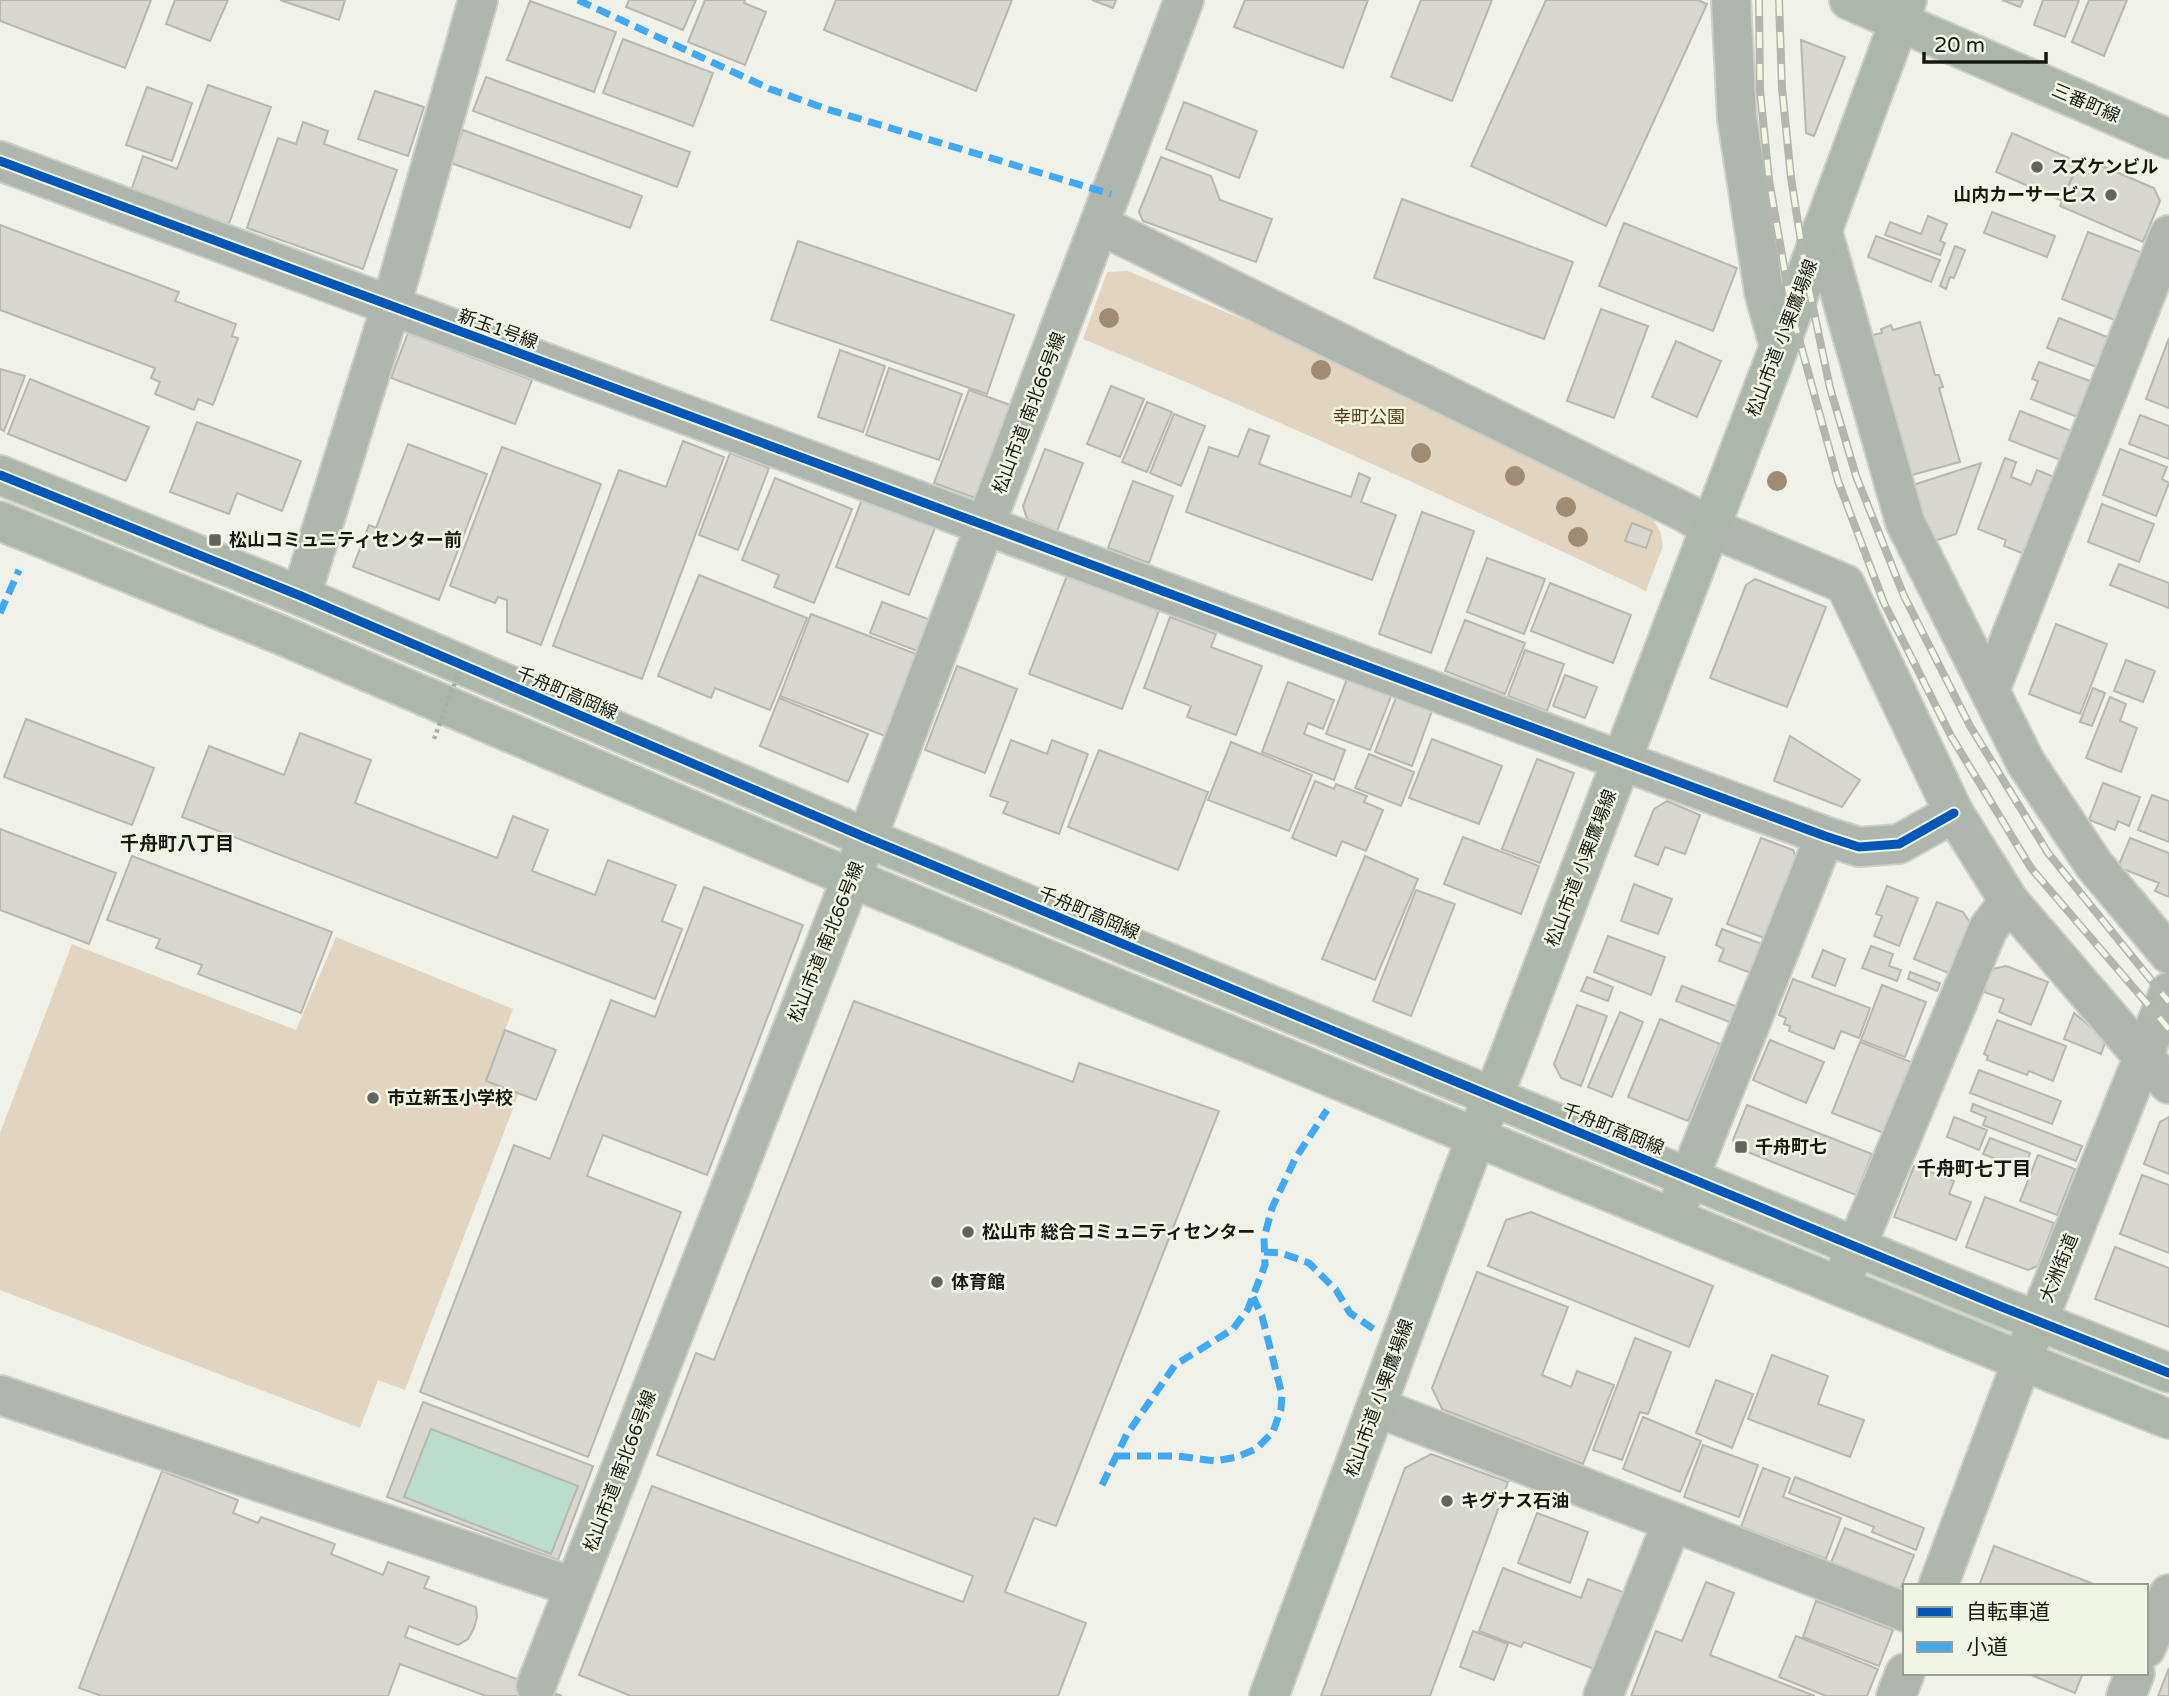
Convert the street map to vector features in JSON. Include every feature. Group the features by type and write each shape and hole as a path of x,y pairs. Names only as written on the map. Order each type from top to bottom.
{"street":[{"path":"286,637 391,306 478,0"},
{"name":"松山市道 南北66号線","path":"536,1686 867,838 1184,0"},
{"path":"1731,0 1737,119 1764,292 1779,346"},
{"name":"三番町線","path":"1849,0 1903,11 2169,139"},
{"name":"松山市道 小栗鷹場線","path":"1269,1696 1476,1137 1622,761 1903,11"},
{"name":"新玉1号線","path":"0,161 1825,836 1859,847 1899,844 1954,813"},
{"path":"1100,225 1686,513 1709,527 1845,584 1954,813 2009,901 2156,1071"},
{"path":"1822,229 1905,522 2026,763 2095,866 2169,954"},
{"path":"1990,690 2169,235"},
{"name":"千舟町高岡線","path":"0,475 301,596 867,838 2169,1373"},
{"path":"0,521 286,637 851,878 1476,1137 2169,1419"},
{"path":"1673,1218 1825,836"},
{"path":"1840,1286 1987,929 2009,901"},
{"name":"大洲街道","path":"1939,1584 2038,1321 2156,1071 2169,992"},
{"path":"0,1395 574,1587"},
{"path":"1376,1407 1903,1611"},
{"path":"1603,1696 1672,1522"},
{"path":"2148,1643 2169,1594"},
{"path":"1896,1696 1904,1675"},
{"path":"2126,1696 2134,1675"}],"path":[{"path":"435,739 468,648"}],"green space":[{"name":"幸町公園","path":"1128,271 1385,379 1515,438 1653,519 1660,531 1663,546 1646,591 1366,461 1083,339 1107,272"},
{"path":"336,937 513,1009 486,1080 519,1093 405,1390 378,1380 360,1428 0,1290 0,1133 72,944 296,1030"}],"shaded area":[{"path":"431,1429 578,1486 551,1554 404,1497"}],"building":[{"path":"0,0 151,0 125,68 0,21"},
{"path":"175,0 228,0 210,41 166,24"},
{"path":"280,0 345,0 339,20"},
{"path":"629,0 696,0 683,30 626,7"},
{"path":"705,0 745,0 744,3 766,12 745,65 688,42"},
{"path":"836,0 1012,0 976,91 824,30"},
{"path":"1092,0 1116,0 1113,8"},
{"path":"1245,0 1368,0 1343,68 1234,27"},
{"path":"1421,0 1492,0 1452,101 1391,77"},
{"path":"1546,0 1698,0 1707,4 1606,226 1471,166"},
{"path":"2002,0 2023,0 2020,7"},
{"path":"2043,0 2079,0 2065,37 2034,25"},
{"path":"2089,0 2127,0 2104,56 2072,42"},
{"path":"530,1 616,32 594,92 507,60"},
{"path":"623,39 713,73 693,126 603,93"},
{"path":"1801,40 1845,57 1814,136 1806,133"},
{"path":"486,77 690,152 677,187 473,111"},
{"path":"208,85 271,107 227,229 130,194 143,156 177,169"},
{"path":"147,87 192,103 172,161 126,145"},
{"path":"375,91 424,107 408,156 358,139"},
{"path":"1184,102 1257,131 1239,178 1166,149"},
{"path":"303,122 328,131 324,144 397,170 363,269 247,228 278,138 296,144"},
{"path":"463,130 642,196 630,228 451,163"},
{"name":"スズケンビル","path":"2012,133 2078,162 2062,201 1996,172"},
{"path":"1161,157 1211,176 1220,200 1272,219 1256,262 1143,221 1139,212"},
{"name":"山内カーサービス","path":"2081,157 2154,188 2160,201 2143,242 2060,206"},
{"path":"1402,199 1573,262 1544,339 1374,278"},
{"path":"1992,212 2055,236 2047,257 1984,233"},
{"path":"1928,216 1947,224 1940,241 1945,243 1940,255 1885,235 1890,222 1921,234"},
{"path":"1624,223 1737,268 1713,331 1599,286"},
{"path":"0,225 179,292 175,301 236,324 232,336 238,338 213,405 198,399 194,410 155,394 160,382 151,378 155,368 0,310"},
{"path":"2088,232 2143,253 2117,321 2062,299"},
{"path":"1876,236 1940,260 1931,282 1868,257"},
{"path":"798,241 1014,315 987,394 771,320"},
{"path":"1955,246 1965,250 1954,278 1950,277 1946,289 1940,286"},
{"path":"1601,309 1648,326 1614,418 1567,401"},
{"path":"2059,318 2110,338 2099,368 2047,348"},
{"path":"1920,322 1935,375 1939,375 1943,387 1939,388 1960,462 1908,476 1868,336 1882,333 1881,329 1891,325 1893,330"},
{"path":"408,333 532,380 515,424 391,378"},
{"path":"2169,338 2169,408 2146,399"},
{"path":"1676,341 1721,361 1697,417 1652,397"},
{"path":"840,350 885,366 863,432 818,417"},
{"path":"2039,362 2093,382 2080,418 2031,399 2038,381 2032,379"},
{"path":"889,368 962,394 939,460 866,435"},
{"path":"0,369 25,376 4,431 0,429"},
{"path":"30,379 149,427 126,481 8,434"},
{"path":"1111,386 1144,399 1120,457 1087,444"},
{"path":"969,390 1024,410 989,503 934,483"},
{"path":"1147,402 1172,412 1147,472 1122,462"},
{"path":"2020,411 2074,432 2063,461 2009,440"},
{"path":"1174,414 1205,426 1181,486 1150,473"},
{"path":"2140,415 2169,426 2169,459 2129,444"},
{"path":"197,422 301,461 282,511 237,493 229,514 170,492"},
{"path":"1249,429 1269,436 1259,464 1351,497 1359,473 1370,478 1361,502 1396,515 1372,580 1186,512 1209,447 1238,457"},
{"path":"683,441 724,457 642,679 553,646 619,470 666,487"},
{"path":"408,444 487,474 439,600 353,567 369,525 376,528"},
{"path":"502,447 601,484 541,645 507,632 507,600 498,597 495,603 450,586"},
{"path":"1045,449 1083,463 1057,531 1027,519 1023,506"},
{"path":"2120,449 2167,467 2162,479 2169,483 2156,516 2103,495"},
{"path":"730,453 769,468 738,550 699,535"},
{"path":"2005,458 2016,462 2011,477 2031,485 2037,470 2057,478 2027,555 2004,546 2006,540 1978,529"},
{"path":"1981,463 1956,534 1932,542 1913,485"},
{"path":"775,478 852,509 814,603 774,587 779,575 742,560"},
{"path":"1133,481 1173,496 1149,563 1108,548"},
{"path":"863,497 936,525 909,595 836,567"},
{"path":"2102,504 2154,524 2139,562 2088,542"},
{"path":"1422,512 1474,531 1431,653 1379,634"},
{"path":"1632,523 1652,531 1646,548 1625,541"},
{"path":"1487,558 1545,579 1524,634 1467,612"},
{"path":"2119,564 2169,583 2169,608 2110,585"},
{"path":"1068,573 1160,608 1122,709 1029,674"},
{"path":"699,575 807,618 770,710 715,688 711,698 658,676"},
{"path":"1755,579 1826,607 1787,707 1710,678 1746,585"},
{"path":"1550,583 1631,615 1613,663 1531,631"},
{"path":"882,602 931,620 920,652 870,633"},
{"path":"811,614 924,657 893,739 780,696"},
{"path":"1170,617 1216,634 1211,647 1262,666 1236,735 1187,717 1191,706 1144,688"},
{"path":"1465,620 1525,643 1505,694 1445,671"},
{"path":"2056,624 2107,644 2080,714 2029,694"},
{"path":"1525,650 1564,664 1547,711 1508,696"},
{"path":"2126,660 2155,671 2143,702 2114,691"},
{"path":"957,666 1017,689 985,773 925,750"},
{"path":"1565,675 1597,687 1585,718 1553,706"},
{"path":"1347,679 1391,696 1370,750 1326,734"},
{"path":"1288,682 1334,700 1323,729 1308,723 1304,734 1345,750 1334,780 1262,752"},
{"path":"2093,688 2105,693 2092,726 2080,722"},
{"path":"1397,695 1433,708 1412,766 1375,752"},
{"path":"2110,697 2126,704 2120,721 2137,728 2121,772 2086,758"},
{"path":"779,698 868,734 848,782 760,746"},
{"path":"26,719 154,768 132,825 4,777"},
{"path":"300,733 371,760 355,803 497,858 513,816 548,830 532,871 595,895 608,860 676,885 662,921 682,929 655,999 182,817 209,746 284,775"},
{"path":"1790,736 1860,780 1842,807 1774,781"},
{"path":"1432,739 1502,766 1479,824 1409,798"},
{"path":"1011,740 1047,754 1052,740 1088,754 1059,834 1003,813 1008,802 990,796"},
{"path":"1231,742 1312,775 1289,831 1208,800"},
{"path":"1099,750 1208,792 1178,870 1068,827"},
{"path":"1369,754 1414,772 1401,806 1355,788"},
{"path":"1537,759 1574,773 1540,863 1502,849"},
{"path":"1315,781 1334,789 1336,784 1367,796 1364,802 1383,810 1366,851 1342,841 1336,856 1292,838"},
{"path":"2103,783 2140,797 2129,826 2118,821 2115,830 2089,820"},
{"path":"2152,795 2169,801 2169,842 2138,830"},
{"path":"1667,801 1700,815 1685,854 1665,847 1658,865 1635,856 1654,809"},
{"path":"0,829 116,873 89,944 0,910"},
{"path":"1463,837 1539,866 1521,914 1444,884"},
{"path":"1761,838 1793,850 1798,861 1767,939 1727,924"},
{"path":"2130,838 2169,853 2169,897 2155,891 2159,883 2118,867"},
{"path":"132,856 332,932 301,1013 198,974 202,965 156,948 160,939 107,920"},
{"path":"1365,856 1418,879 1375,980 1322,959"},
{"path":"1634,884 1672,899 1658,934 1621,921"},
{"path":"1887,886 1918,898 1899,946 1874,936 1882,916 1876,914"},
{"path":"704,887 803,925 707,1175 603,1135 587,1176 681,1212 588,1457 420,1392 514,1145 550,1159 611,1000 655,1017"},
{"path":"1416,890 1455,904 1411,1016 1373,1001"},
{"path":"1937,902 1963,912 1971,924 1951,974 1914,959"},
{"path":"1722,929 1762,944 1751,973 1719,961 1724,949 1716,945"},
{"path":"1608,936 1665,957 1651,995 1594,972"},
{"path":"1871,946 1893,954 1889,966 1901,970 1897,981 1862,968"},
{"path":"1823,950 1845,959 1835,986 1812,977"},
{"path":"2006,966 2048,982 2031,1025 1999,1012 2004,999 1984,992 1992,969"},
{"path":"1910,972 1940,983 1937,991 1908,979"},
{"path":"1587,977 1613,987 1608,1001 1581,991"},
{"path":"1793,979 1870,1008 1859,1038 1841,1031 1834,1049 1789,1031 1790,1026 1784,1024 1786,1018 1779,1015"},
{"path":"1882,985 1926,1002 1905,1057 1861,1040"},
{"path":"1682,986 1738,1007 1732,1023 1676,1001"},
{"name":"松山市 総合コミュニティセンター","path":"854,1001 1073,1082 1079,1063 1219,1111 1056,1526 1034,1518 1005,1592 1086,1623 1058,1696 631,1696 579,1675 652,1486 963,1602 973,1576 657,1455 696,1353 714,1360"},
{"path":"1577,1005 1607,1016 1581,1086 1561,1078 1554,1064"},
{"path":"1620,1012 1643,1022 1612,1097 1588,1087"},
{"path":"2074,1013 2106,1040 2101,1054 2064,1039"},
{"path":"1660,1019 1720,1044 1688,1121 1628,1097"},
{"path":"1997,1020 2066,1046 2053,1081 2029,1071 2027,1075 1987,1060 1988,1056 1984,1054"},
{"path":"505,1030 556,1050 536,1100 486,1081"},
{"path":"1770,1040 1824,1062 1806,1103 1753,1080"},
{"path":"1860,1042 1911,1062 1884,1133 1832,1113"},
{"path":"1979,1070 2061,1101 2052,1124 1970,1093"},
{"path":"1973,1104 2082,1146 2076,1161 1983,1125 1986,1117 1971,1111"},
{"path":"1747,1105 1872,1154 1856,1195 1735,1147 1733,1140"},
{"path":"1954,1117 1987,1130 1979,1150 1947,1137"},
{"path":"2169,1117 2169,1174 2144,1164 2160,1122"},
{"path":"1990,1138 2030,1153 2024,1170 1983,1154"},
{"path":"2038,1155 2075,1169 2057,1215 2020,1201"},
{"path":"1914,1166 1954,1181 1949,1194 1971,1202 1956,1240 1894,1217"},
{"path":"2142,1175 2169,1185 2169,1253 2120,1234"},
{"path":"1985,1197 2054,1223 2038,1266 2028,1270 1966,1247"},
{"path":"1531,1212 1713,1286 1689,1347 1488,1266 1506,1220"},
{"path":"2115,1247 2169,1268 2169,1327 2095,1299"},
{"path":"1477,1272 1568,1307 1542,1375 1571,1387 1577,1371 1614,1385 1583,1464 1442,1409 1432,1388"},
{"path":"1635,1338 1671,1352 1648,1414 1640,1412 1622,1460 1593,1450"},
{"path":"1772,1355 1828,1376 1818,1404 1864,1420 1850,1457 1748,1419"},
{"path":"1716,1380 1753,1394 1732,1448 1696,1433"},
{"path":"423,1402 593,1466 558,1560 387,1497","holes":["431,1429 578,1486 551,1554 404,1497"]},
{"path":"1643,1417 1701,1441 1680,1492 1623,1469"},
{"path":"1703,1445 1758,1465 1739,1517 1684,1497"},
{"path":"1431,1454 1508,1482 1430,1696 1321,1696 1405,1468"},
{"path":"1763,1468 1790,1478 1783,1497 1841,1518 1826,1559 1741,1527"},
{"path":"162,1471 238,1500 233,1513 258,1523 261,1517 335,1544 331,1554 383,1575 388,1562 429,1577 424,1588 476,1607 474,1628 468,1639 458,1645 409,1626 405,1637 562,1696 486,1696 400,1664 388,1696 102,1696 79,1688"},
{"path":"1795,1477 1924,1528 1916,1550 1872,1532 1874,1527 1789,1493"},
{"path":"1537,1513 1588,1532 1570,1583 1518,1563"},
{"path":"1845,1528 1914,1555 1900,1590 1831,1563"},
{"path":"1994,1546 2094,1584 1980,1584"},
{"path":"1503,1568 1581,1598 1588,1579 1631,1595 1602,1672 1524,1642 1521,1647 1479,1631"},
{"path":"1706,1582 1734,1593 1710,1655 1815,1696 1631,1696 1656,1631 1682,1641"},
{"path":"1816,1601 1893,1630 1879,1666 1803,1637"},
{"path":"1473,1631 1508,1644 1494,1680 1460,1667"},
{"path":"1796,1636 1878,1669 1867,1696 1826,1696 1779,1677"},
{"path":"2169,1668 2169,1696 2158,1696"},
{"path":"2031,1675 2082,1675 2075,1693"}],"railway":[{"path":"1759,0 1760,90 1769,180 1792,313 1838,481 1884,603 1951,736 2031,868 2169,1029"},
{"path":"1779,0 1782,88 1791,178 1806,274 1830,388 1856,476 1904,596 1970,726 2048,853 2169,1002"}],"marked path":[{"path":"578,0 770,89 827,109 1111,194"},
{"path":"0,613 19,570"},
{"path":"1102,1485 1127,1434 1175,1365 1233,1329 1248,1309 1265,1265 1264,1238 1272,1208 1295,1159 1327,1110"},
{"path":"1264,1252 1281,1253 1309,1263 1336,1290 1350,1313 1378,1332"},
{"path":"1116,1456 1177,1456 1215,1461 1237,1457 1256,1449 1273,1432 1281,1409 1282,1395 1262,1316 1253,1297"}],"cycle path":[{"path":"0,161 1825,836 1859,847 1899,844 1954,813"},
{"path":"0,475 301,596 867,838 1997,1305 2169,1373"}],"place":[{"name":"スズケンビル","path":"2037,167"},
{"name":"山内カーサービス","path":"2111,195"},
{"name":"松山コミュニティセンター前","path":"215,540"},
{"name":"市立新玉小学校","path":"373,1098"},
{"name":"千舟町七","path":"1741,1147"},
{"name":"松山市 総合コミュニティセンター","path":"968,1232"},
{"name":"体育館","path":"937,1282"},
{"name":"キグナス石油","path":"1447,1501"}],"district":[{"name":"千舟町八丁目","path":"177,844"},
{"name":"千舟町七丁目","path":"1974,1169"}]}
